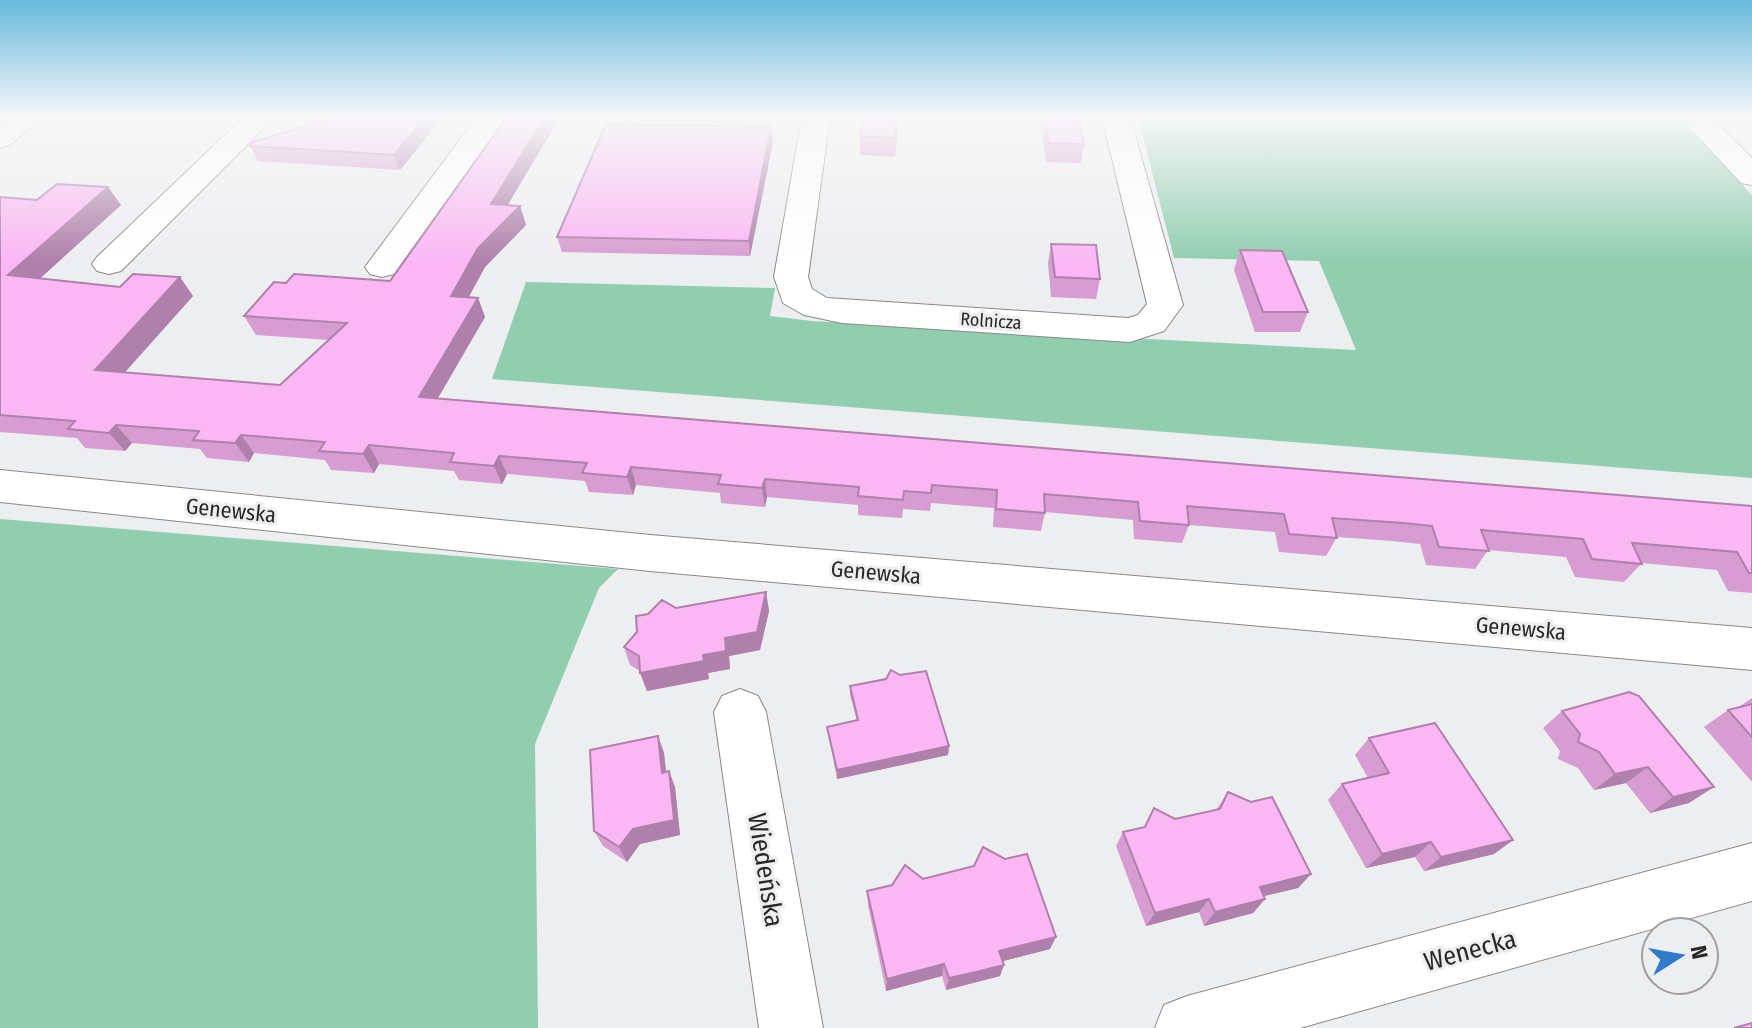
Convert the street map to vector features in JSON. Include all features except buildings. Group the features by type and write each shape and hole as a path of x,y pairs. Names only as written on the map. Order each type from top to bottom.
{"street":[{"path":"109,264 211,165"},
{"path":"382,267 457,165"},
{"name":"Rolnicza","path":"809,165 791,277 796,295 817,307 842,312 1130,330 1151,323 1165,305 1129,165"},
{"name":"Genewska","path":"0,486 650,553 1752,649"},
{"name":"Wiedeńska","path":"740,712 791,1028"},
{"name":"Wenecka","path":"1187,1028 1752,872"}],"green space":[{"path":"1150,165 1724,165 1752,195 1752,478 492,379 526,282 775,288 770,316 812,321 1356,350 1319,261 1174,258"},
{"path":"0,519 618,569 599,588 535,744 538,1028 0,1028"}]}
